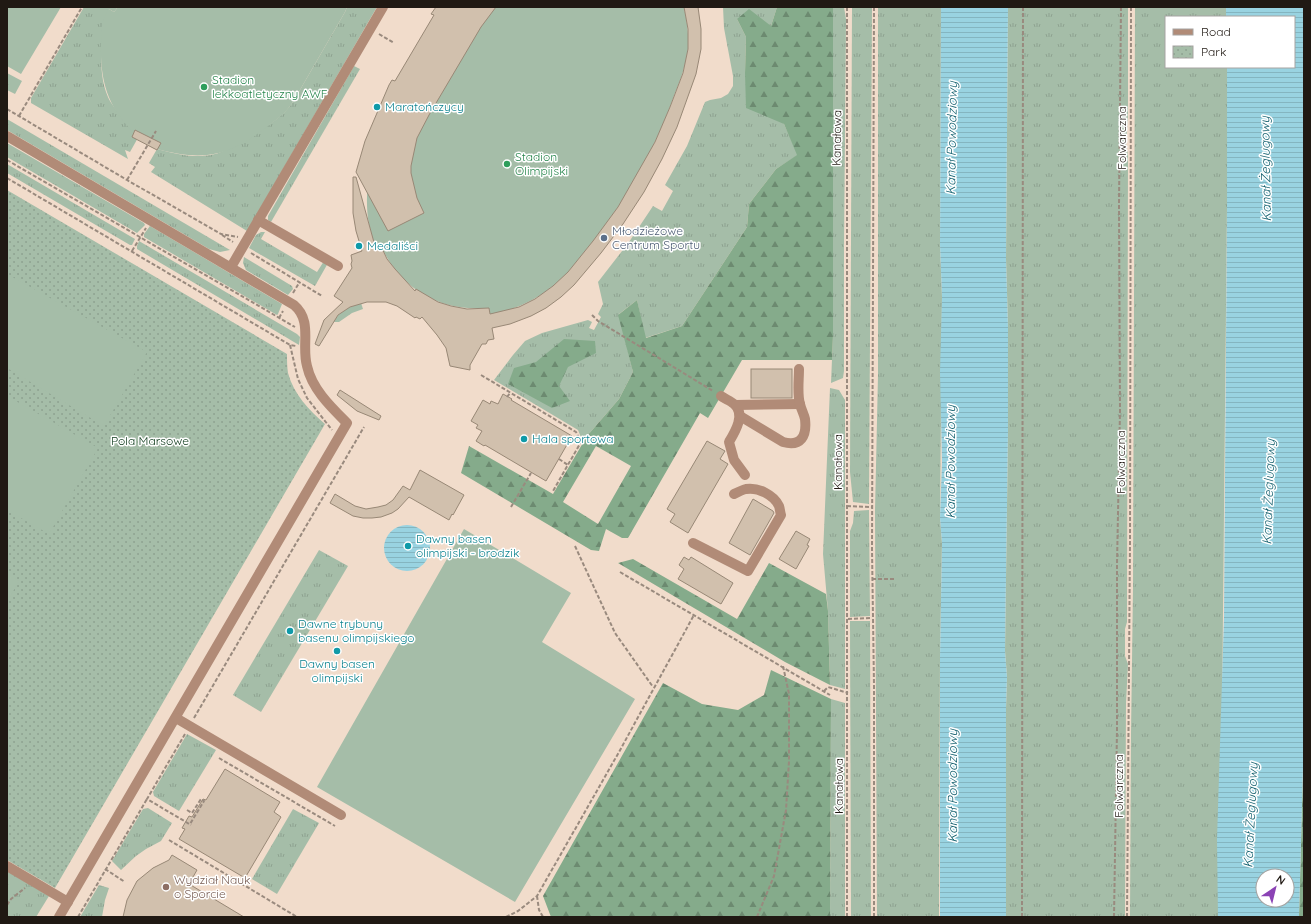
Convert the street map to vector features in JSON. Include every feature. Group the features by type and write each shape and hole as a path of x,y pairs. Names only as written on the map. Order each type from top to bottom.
{"lane":[{"path":"231,267 383,7"},
{"path":"7,136 299,308 304,317 306,334 304,349 307,367 315,386 334,410 347,423 59,917"},
{"path":"258,220 338,266"},
{"path":"740,416 783,442 791,445 797,443 804,436 805,418 800,404 799,369"},
{"path":"721,396 736,405 800,404"},
{"path":"736,405 740,416 736,431 729,442 734,460 745,476"},
{"path":"692,543 748,571 781,515 779,506 775,500 767,494 758,490 747,489 734,494"},
{"path":"176,718 341,815"},
{"path":"7,866 68,902"}],"path":[{"path":"19,116 82,7"},
{"name":"Kanałowa","path":"846,7 848,506 847,917"},
{"path":"874,7 872,507 874,917"},
{"path":"1022,917 1023,7"},
{"path":"1114,917 1120,411 1119,204 1121,7"},
{"name":"Folwarczna","path":"1127,917 1130,534 1131,7"},
{"path":"370,29 394,43"},
{"path":"7,108 221,234 322,296"},
{"path":"127,180 156,131"},
{"path":"7,160 306,334"},
{"path":"7,178 290,345 304,349"},
{"path":"132,251 151,220"},
{"path":"221,234 248,238"},
{"path":"592,315 598,321 721,396"},
{"path":"481,375 576,432 581,442 553,491"},
{"path":"507,397 510,393"},
{"path":"78,917 364,427"},
{"path":"559,459 568,465"},
{"path":"511,507 531,474"},
{"path":"848,506 872,507"},
{"path":"575,546 615,633 653,687"},
{"path":"620,572 783,666 830,695"},
{"path":"872,579 895,579"},
{"path":"506,917 518,911 537,896 619,752 653,687 694,615"},
{"path":"848,618 873,618"},
{"path":"756,917 774,876 786,810 789,760 789,694 783,666"},
{"path":"824,691 828,688 848,693"},
{"path":"219,758 335,826"},
{"path":"147,800 190,824 204,800 201,799 192,814 187,810"},
{"path":"169,840 297,917"},
{"path":"105,869 125,882"},
{"path":"7,905 11,899 34,882"},
{"path":"537,896 539,910 543,917"}],"green space":[{"path":"7,7 61,7 21,74 7,66"},
{"path":"84,7 118,7 114,12 109,9 101,64 104,86 110,101 139,136 130,152 125,150 128,159 31,103 31,98"},
{"name":"Stadion lekkoatletyczny AWF","path":"118,7 347,7 293,102 283,114 238,146 214,154 187,155 157,150 137,139 138,136 120,117 113,106 108,95 102,72 101,45 103,22 106,13 109,9 114,12"},
{"path":"347,7 377,7 247,231 151,172 155,167 149,163 157,149 193,156 217,153 273,122 293,102"},
{"name":"Stadion Olimpijski","path":"452,7 684,7 688,28 688,49 686,60 667,115 648,157 625,197 612,216 569,271 546,291 523,304 490,315 489,308 454,306 423,294 410,285 398,274 388,260 380,244 375,245 369,227 367,189 369,170"},
{"path":"723,7 777,7 771,26 737,19 746,37 745,73 784,124 798,155 776,169 749,204 747,227 682,326 645,338 637,300 619,314 633,372 619,399 583,442 578,430 494,380 525,341 542,333 588,320 592,322 589,328 594,330 601,317 598,314 603,304 598,282 629,242 653,206 662,211 673,191 665,185 687,146 705,102 721,98 728,94 733,86 733,76 724,28"},
{"path":"777,7 833,7 832,360 742,360 708,418 700,413 628,538 622,538 606,529 599,551 591,550 461,473 469,446 553,494 587,436 619,399 633,372 618,315 637,300 646,338 682,326 747,227 749,204 776,169 797,155 784,124 746,108 746,37 737,19 749,9 771,26","holes":["596,446 631,466 598,524 563,502"]},
{"path":"833,7 844,7 846,19 844,371 843,378 831,383 833,335"},
{"path":"852,7 872,7 869,504 853,502 850,472"},
{"path":"878,7 941,7 940,245 942,297 940,518 942,543 939,917 877,917 875,511 878,375"},
{"path":"1008,7 1128,7 1128,115 1126,146 1128,154 1127,622 1125,629 1125,656 1128,664 1126,703 1125,917 1006,917 1007,677 1005,651 1008,431 1008,327 1006,259"},
{"path":"1135,7 1226,7 1226,16 1165,16 1165,68 1227,68 1220,917 1130,917"},
{"path":"354,66 360,69 271,222 268,220 268,216"},
{"path":"7,73 22,81 15,94 7,90"},
{"path":"7,119 230,250 220,252 209,249 7,130"},
{"path":"7,143 144,223 145,225 137,233 7,157"},
{"path":"7,164 135,239 132,245 7,173"},
{"name":"Pola Marsowe","path":"7,190 287,354 288,373 294,388 308,408 325,424 55,888 7,860"},
{"path":"150,226 282,304 278,314 277,315 144,237 144,234"},
{"path":"261,232 265,232 261,239 317,272 324,261 328,263 315,286 249,248 256,235"},
{"path":"139,241 297,334 300,337 299,345 137,249"},
{"path":"244,257 292,286 293,289 288,295 246,270 243,263"},
{"path":"7,274 147,352 104,426 7,368"},
{"path":"361,303 363,309 352,313 339,322 333,322 342,312"},
{"path":"564,339 595,341 596,353 568,367 559,386 570,401 552,408 508,384 514,368 536,362"},
{"path":"830,388 839,390 845,400 845,689 830,685 828,611 823,554"},
{"path":"7,396 98,448 49,534 7,510"},
{"path":"869,510 870,616 850,617 850,531 853,523 854,511"},
{"path":"464,529 571,593 542,642 635,699 515,902 317,787"},
{"name":"Dawne trybuny basenu olimpijskiego","path":"319,550 348,566 261,712 233,695"},
{"path":"633,559 737,619 769,563 826,594 828,611 830,685 785,662 618,563"},
{"path":"7,574 19,581 7,602"},
{"path":"850,621 870,621 871,917 851,917"},
{"path":"771,670 831,699 830,917 551,917 543,896 663,683 702,704 738,710 764,695"},
{"path":"831,699 845,703 845,917 830,917"},
{"path":"1304,731 1304,917 1299,917"},
{"path":"187,734 216,750 179,811 154,796 153,792"},
{"path":"148,808 172,823 161,841 136,856 121,870 112,861 143,809"},
{"path":"293,809 319,823 277,894 252,879"},
{"path":"7,871 49,896 36,917 7,917"},
{"path":"99,885 109,888 102,917 80,917"}],"water":[{"name":"Kanał Powodziowy","path":"941,7 1008,7 1006,259 1008,327 1008,431 1005,651 1007,677 1006,917 940,917 940,657 942,543 940,518 942,462 940,372 942,297 940,245"},
{"name":"Kanał Żeglugowy","path":"1226,7 1304,7 1304,731 1299,917 1218,917 1217,840 1224,617 1227,68 1295,68 1295,16 1226,16"},
{"path":"407,525 420,529 426,535 430,548 426,561 420,567 407,571 394,567 388,561 384,548 388,535 394,529"}],"building":[{"path":"436,7 496,7 481,27 417,138 411,173 417,198 424,213 388,231 356,172 365,141 389,85 392,80 395,81 434,15 431,14"},
{"path":"684,7 698,7 701,29 701,49 696,74 677,127 644,192 623,224 574,285 561,297 546,308 531,316 510,324 492,328 494,339 488,340 486,344 482,344 470,365 470,370 450,366 446,348 422,317 420,319 415,318 397,306 386,302 367,302 350,307 338,315 319,346 315,344 324,320 343,302 334,296 352,268 351,255 362,251 356,231 353,213 353,177 356,177 375,246 380,244 387,259 415,291 416,289 438,302 451,306 467,309 489,308 490,314 519,307 535,299 553,286 568,272 618,207 655,142 683,73 688,49 688,29"},
{"path":"135,130 161,143 157,150 132,137"},
{"path":"751,369 792,369 792,398 751,398"},
{"path":"340,390 381,416 379,420 357,411 337,395"},
{"name":"Hala sportowa","path":"503,394 572,436 546,481 476,441 482,431 476,428 478,425 471,421 483,400 490,404 491,401 498,404"},
{"path":"707,441 725,451 720,459 728,464 688,533 670,522 675,514 667,509"},
{"path":"420,470 464,495 449,520 409,497 392,513 381,517 372,518 353,516 330,503 335,494 355,506 366,509 386,505 393,500 403,486 410,490"},
{"path":"753,499 774,513 750,555 729,543"},
{"path":"796,531 810,539 807,545 809,546 796,569 779,559"},
{"path":"684,557 689,560 691,557 733,583 721,604 678,579 684,569 679,565"},
{"path":"225,769 280,802 274,812 281,817 245,878 179,839 185,829 182,828 189,816 192,817 203,799 206,800"},
{"path":"172,855 197,870 189,884 244,917 123,917 127,900 137,881 153,868 169,860"}],"place":[{"name":"Stadion lekkoatletyczny AWF","path":"204,87"},
{"name":"Maratończycy","path":"377,107"},
{"name":"Stadion Olimpijski","path":"507,164"},
{"name":"Młodzieżowe Centrum Sportu","path":"604,238"},
{"name":"Medaliści","path":"359,246"},
{"name":"Hala sportowa","path":"524,439"},
{"name":"Dawny basen olimpijski - brodzik","path":"408,546"},
{"name":"Dawne trybuny basenu olimpijskiego","path":"290,631"},
{"name":"Dawny basen olimpijski","path":"337,651"},
{"name":"Wydział Nauk o Sporcie","path":"166,887"}]}
